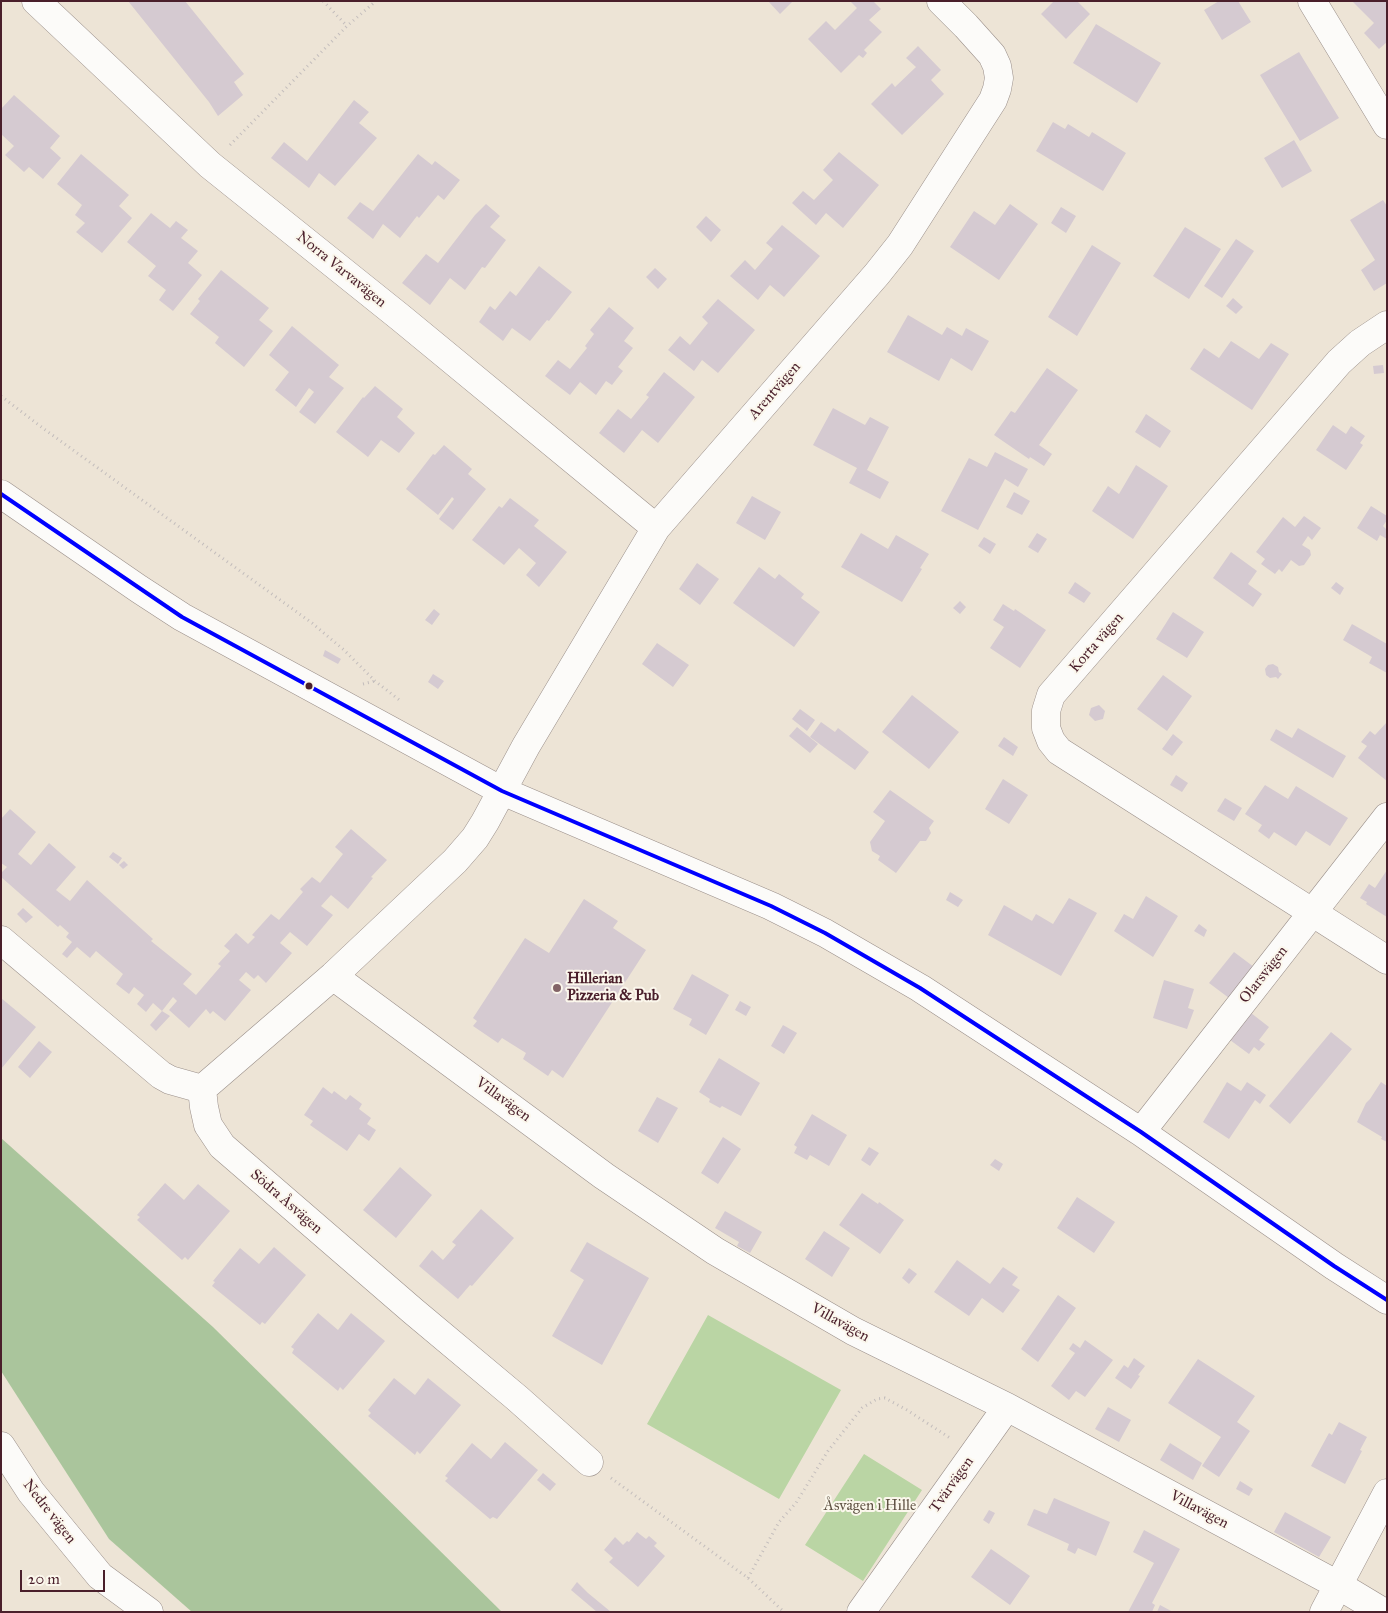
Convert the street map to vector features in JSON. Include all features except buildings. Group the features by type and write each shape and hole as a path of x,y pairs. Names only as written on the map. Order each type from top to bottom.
{"street":[{"name":"Norra Varvavägen","path":"36,1 210,166 401,318 656,528"},
{"name":"Arentvägen","path":"502,791 526,746 656,528 877,274 900,245 993,100 999,78 997,66 992,55 941,1"},
{"path":"1312,1 1387,125"},
{"name":"Korta vägen","path":"1387,325 1360,343 1339,362 1052,696 1046,711 1046,728 1051,741 1059,751 1387,960"},
{"path":"1,494 182,617 502,791 771,906 825,933 920,988 1141,1132 1387,1300"},
{"path":"1,940 161,1075 170,1080 202,1089 333,976 455,861 475,838 502,791"},
{"name":"Olarsvägen","path":"1141,1132 1387,817"},
{"name":"Villavägen","path":"333,976 604,1176 715,1251 853,1331 1007,1407 1338,1585 1383,1612"},
{"name":"Södra Åsvägen","path":"202,1089 208,1125 222,1146 517,1398 589,1462"},
{"name":"Tvärvägen","path":"861,1612 1007,1407"},
{"name":"Nedre vägen","path":"1,1446 31,1492 100,1576 149,1612"},
{"path":"1324,1612 1387,1493"}],"path":[{"path":"323,1 347,26"},
{"path":"210,166 347,26 376,1"},
{"path":"748,1578 779,1522 796,1503 828,1452 862,1408 877,1398 885,1398 907,1410 974,1454"},
{"path":"589,1462 748,1578 784,1612"}],"green space":[{"path":"1,1138 213,1327 502,1612 192,1612 109,1539 1,1371"},
{"path":"708,1315 841,1390 779,1499 647,1424"},
{"name":"Åsvägen i Hille","path":"864,1454 922,1490 863,1581 805,1545"}],"transit line":[{"path":"1,494 182,617 502,791 771,906 825,933 920,988 1141,1132 1334,1266 1387,1300"}],"place":[{"name":"Hillerian Pizzeria & Pub","path":"557,988"}]}
